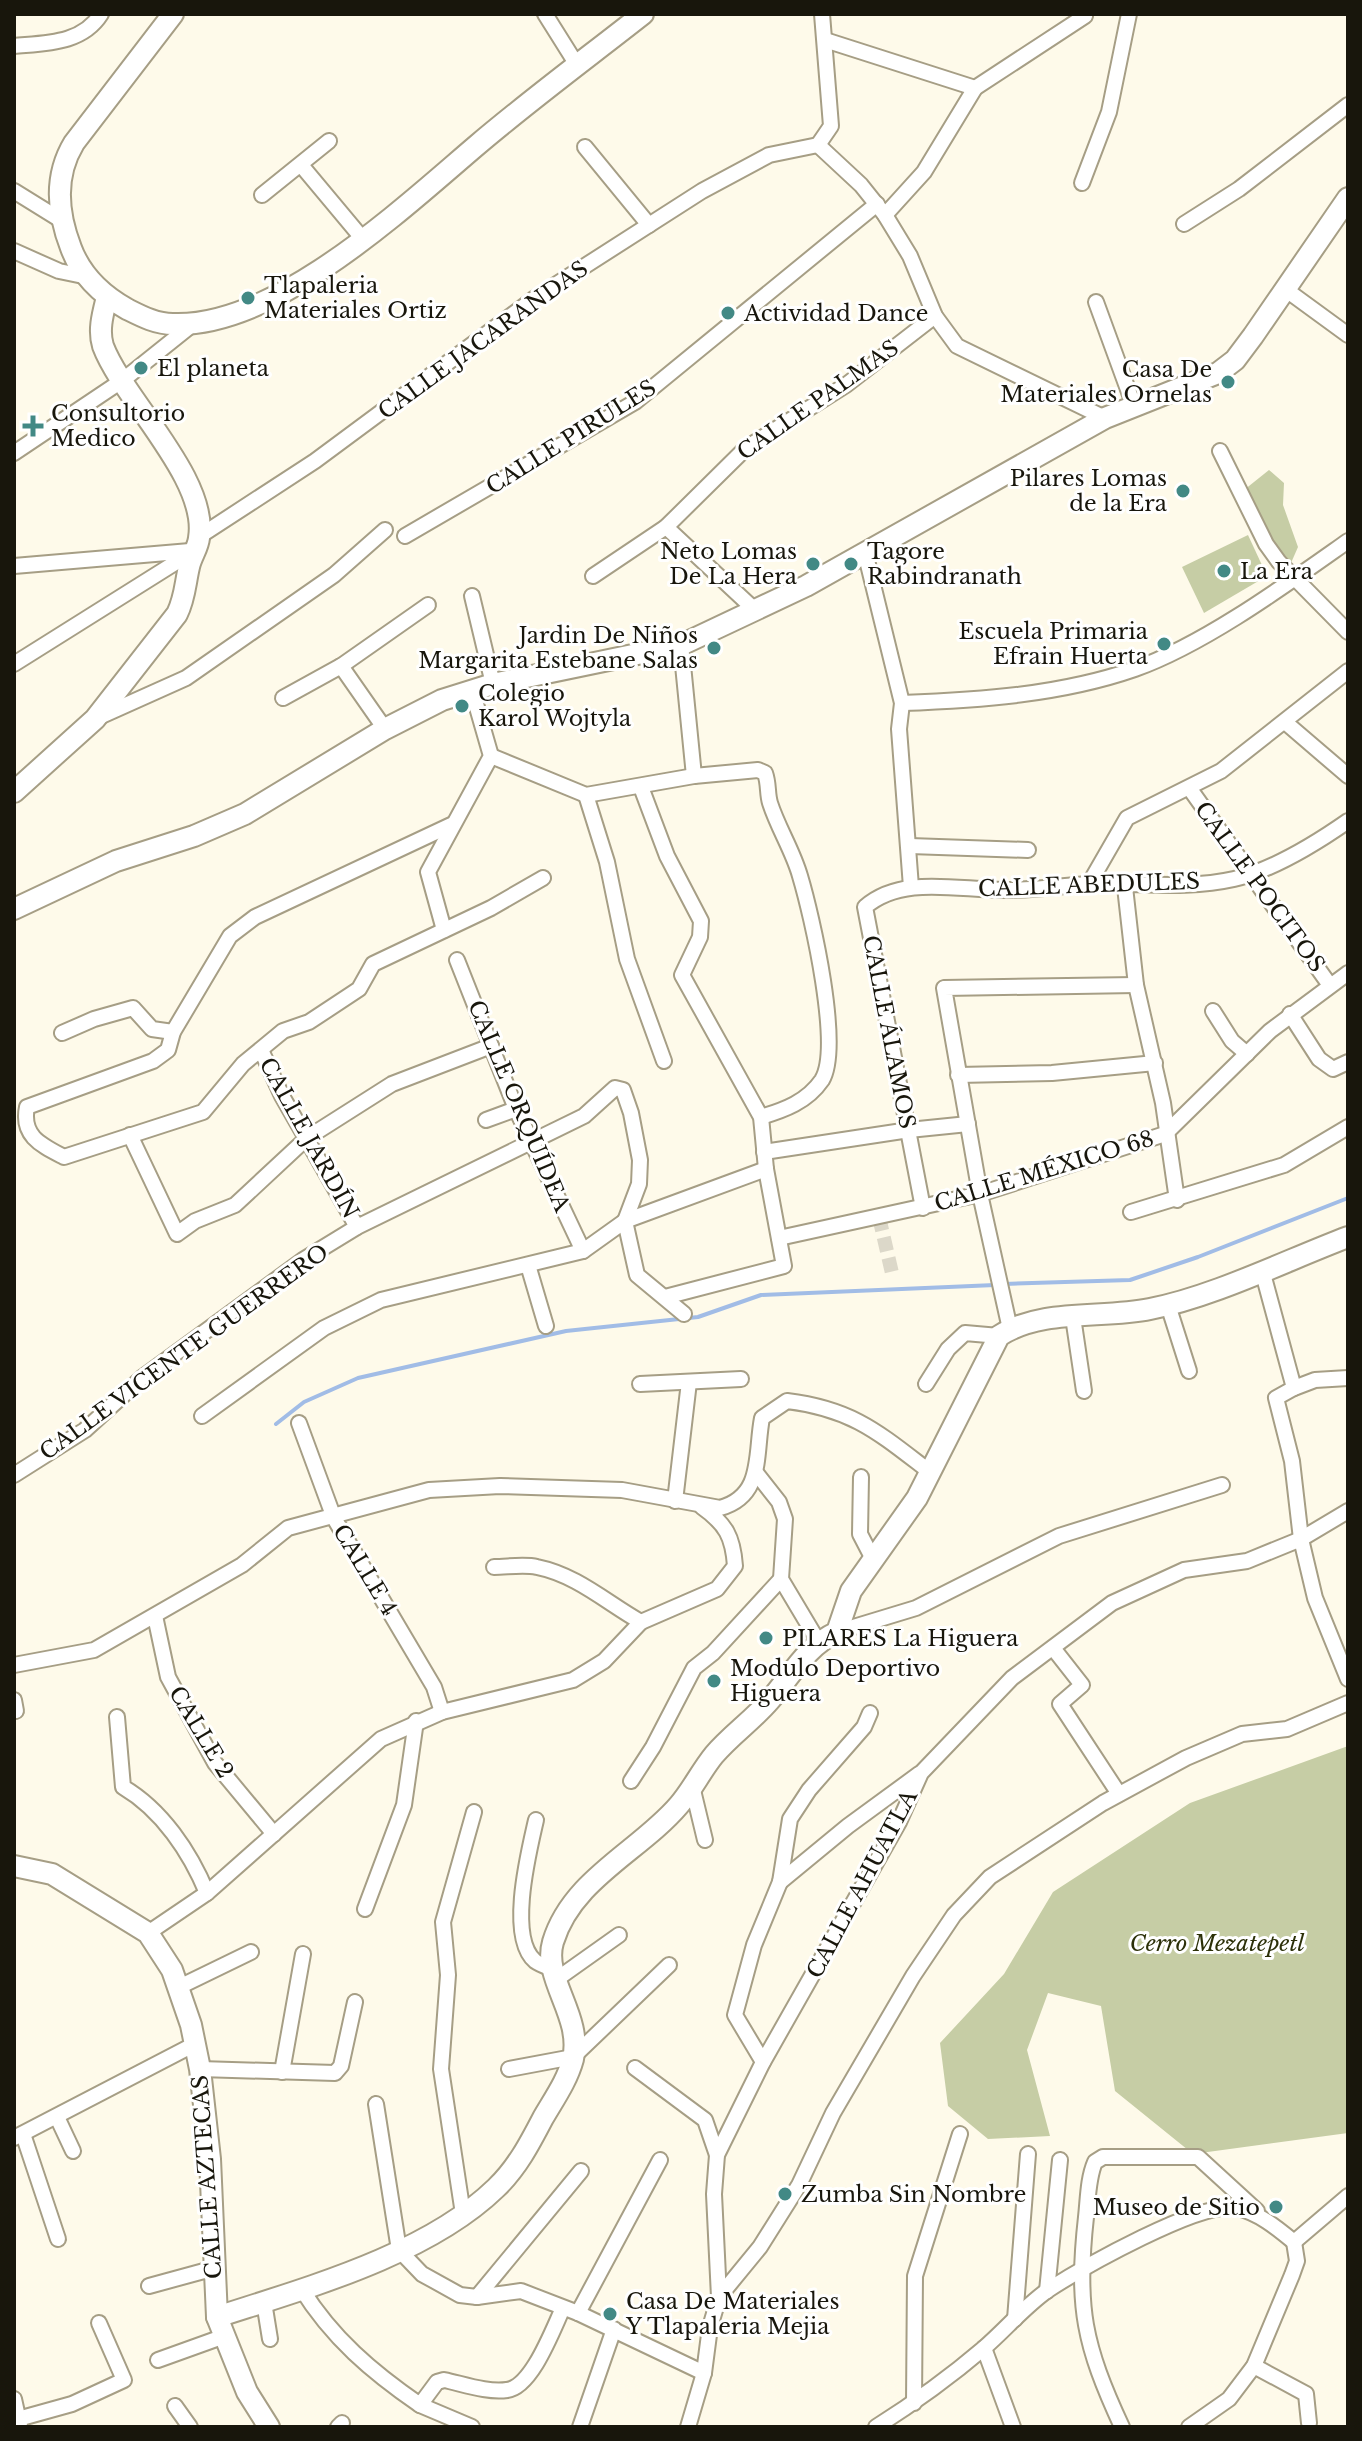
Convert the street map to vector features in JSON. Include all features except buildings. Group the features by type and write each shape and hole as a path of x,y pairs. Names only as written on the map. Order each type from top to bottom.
{"street":[{"path":"14,46 60,41 87,31 101,14"},
{"path":"173,14 115,86 65,157 58,186 71,247 88,277 107,297 146,319 169,325 193,324 224,316 292,288 362,238 643,14"},
{"path":"545,14 577,65"},
{"path":"822,14 831,126 818,145 881,209 910,256 935,316 957,346 1105,418"},
{"path":"1082,183 1109,112 1129,14"},
{"path":"825,40 975,88 1085,16"},
{"name":"CALLE PIRULES","path":"405,536 635,402 881,209 924,172 975,88"},
{"path":"1184,224 1239,189 1348,105"},
{"path":"262,195 329,141"},
{"name":"CALLE JACARANDAS","path":"14,664 315,461 535,298 649,225 769,155 818,145"},
{"path":"585,147 649,225"},
{"path":"301,165 362,238"},
{"path":"14,191 64,222"},
{"path":"14,909 116,861 194,836 245,814 385,729 442,700 493,684 681,645 756,611 1105,418 1218,373 1235,360 1348,198"},
{"path":"14,251 59,271 88,277"},
{"path":"1285,289 1348,334"},
{"path":"14,792 95,719 177,614 186,595 197,543 191,495 170,451 103,346 101,319 107,297"},
{"path":"1096,302 1134,406"},
{"name":"CALLE PALMAS","path":"593,576 666,527 746,448 846,385 935,316"},
{"path":"14,453 123,380 193,324"},
{"path":"1220,451 1266,544 1348,632"},
{"path":"666,527 756,611"},
{"path":"95,719 186,678 334,575 385,530"},
{"path":"902,703 1018,696 1136,668 1232,620 1348,541"},
{"path":"14,566 197,543"},
{"path":"865,552 902,703 899,729 911,887"},
{"path":"472,596 493,684"},
{"path":"283,698 341,666 428,605"},
{"path":"681,645 694,776"},
{"path":"341,666 385,729"},
{"path":"1089,884 1127,818 1221,771 1348,671"},
{"path":"444,930 428,872 491,756 472,690"},
{"path":"1285,722 1348,776"},
{"path":"491,756 586,795 694,776 758,770 765,773 769,783 769,801 801,877 815,940 831,1054 822,1079 806,1098 788,1109 761,1117"},
{"path":"641,787 667,856 701,921 700,937 682,975 761,1117 766,1169 784,1266 665,1297"},
{"name":"CALLE POCITOS","path":"1190,789 1329,984"},
{"path":"586,795 607,862 627,959 664,1061"},
{"name":"CALLE ABEDULES","path":"911,887 1005,890 1089,884 1162,888 1232,880 1316,842 1348,821"},
{"path":"451,825 255,917 230,936 173,1032 168,1050 153,1061 27,1107 24,1121 31,1137 64,1157 203,1112 243,1064 283,1031 309,1022 359,989 373,964 543,878"},
{"path":"910,846 1028,850"},
{"name":"CALLE ÁLAMOS","path":"911,887 873,899 865,907 923,1208"},
{"path":"1125,887 1136,985 1155,1063 1177,1200"},
{"name":"CALLE ORQUÍDEA","path":"457,960 516,1109 583,1251"},
{"name":"CALLE MÉXICO 68","path":"779,1238 980,1194 1165,1134 1290,1014 1348,973"},
{"path":"158,2360 264,2302 399,2250 463,2214 496,2188 525,2153 565,2081 573,2057 570,2011 554,1974 552,1942 570,1910 601,1871 644,1839 679,1805 715,1755 828,1636 851,1591 917,1498 1005,1332 1004,1299 980,1194 944,988 1136,985"},
{"path":"62,1033 133,1008 152,1029 173,1032"},
{"path":"1213,1011 1232,1041 1247,1054"},
{"path":"1290,1014 1323,1063 1333,1069 1348,1062"},
{"path":"130,1135 177,1234 195,1221 235,1205 307,1138 392,1084 491,1046"},
{"name":"CALLE JARDÍN","path":"261,1050 357,1227"},
{"path":"958,1075 1052,1073 1155,1063"},
{"name":"CALLE VICENTE GUERRERO","path":"14,1475 85,1430 143,1377 303,1260 357,1227 534,1144 584,1116 615,1088 623,1090 631,1113 640,1160 639,1184 625,1221"},
{"path":"486,1120 516,1109"},
{"path":"764,1152 968,1124"},
{"path":"1131,1212 1284,1165 1348,1127"},
{"path":"202,1416 324,1328 381,1300 456,1279 583,1251 625,1221 766,1169"},
{"path":"625,1221 637,1275 684,1314"},
{"path":"926,1384 948,1349 965,1333 1005,1332 1073,1317 1168,1305 1348,1237"},
{"path":"528,1265 546,1326"},
{"path":"1262,1270 1294,1388"},
{"path":"1168,1305 1189,1371"},
{"path":"1073,1317 1084,1391"},
{"path":"1348,1378 1315,1380 1276,1398 1292,1461 1301,1539 1315,1598 1348,1679"},
{"path":"640,1384 741,1379"},
{"path":"675,1501 689,1382"},
{"path":"631,1781 653,1747 694,1668 713,1653 781,1579 785,1519 779,1502 757,1474 756,1450 762,1418 787,1401 824,1405 855,1418 930,1472"},
{"name":"CALLE 4","path":"299,1423 334,1518 434,1687 442,1712"},
{"path":"14,1665 94,1650 242,1565 288,1528 429,1490 500,1486 622,1490 720,1508 736,1504 757,1474"},
{"path":"861,1477 860,1534 873,1559"},
{"path":"828,1636 916,1608 1059,1536 1222,1485"},
{"path":"148,1933 207,1893 381,1739 442,1712 573,1680 604,1661 641,1622 717,1589 735,1566 733,1545 726,1525 699,1505"},
{"name":"CALLE AHUATLA","path":"688,2427 704,2373 719,2297 714,2194 717,2155 763,2062 899,1822 921,1773 1012,1678 1112,1603 1184,1570 1247,1561 1301,1539 1348,1511"},
{"path":"494,1567 535,1566 583,1583 600,1599 641,1622"},
{"path":"781,1579 828,1636"},
{"name":"CALLE 2","path":"155,1616 168,1677 208,1751 274,1834"},
{"path":"1053,1648 1082,1685 1060,1704 1119,1794"},
{"path":"719,2297 776,2223 875,2036 954,1915 990,1877 1119,1794 1186,1758 1242,1734 1287,1729 1348,1703"},
{"path":"763,2062 735,2015 754,1945 780,1882 790,1819 809,1790 864,1727 870,1713"},
{"path":"117,1717 123,1787 157,1813 171,1835 191,1854 207,1893"},
{"path":"365,1909 404,1805 416,1721"},
{"path":"780,1882 848,1826 921,1773"},
{"path":"692,1786 705,1840"},
{"path":"463,2214 441,2069 448,1975 443,1922 474,1812"},
{"path":"536,1820 523,1877 523,1923 527,1949 535,1961 554,1974"},
{"name":"CALLE AZTECAS","path":"14,1866 52,1874 148,1933 163,1953 179,1987 200,2069 210,2159 219,2327 247,2392 269,2427"},
{"path":"554,1974 619,1935"},
{"path":"179,1987 251,1952"},
{"path":"282,2072 303,1954"},
{"path":"509,2069 573,2057 669,1965"},
{"path":"200,2069 335,2073 341,2066 355,2002"},
{"path":"58,2239 18,2136 195,2044"},
{"path":"635,2068 705,2120 717,2155"},
{"path":"376,2104 399,2250 441,2286 460,2295 477,2297 521,2291 614,2329 704,2373"},
{"path":"57,2117 73,2151"},
{"path":"914,2403 915,2276 960,2134"},
{"path":"1015,2319 1028,2154"},
{"path":"1122,2427 1093,2357 1082,2319 1079,2274 1091,2170 1095,2162 1103,2157 1198,2157 1294,2242 1297,2261 1254,2366 1229,2399 1189,2427"},
{"path":"578,2313 660,2160"},
{"path":"1047,2291 1060,2160"},
{"path":"477,2297 581,2171"},
{"path":"1294,2242 1348,2196"},
{"path":"876,2427 914,2403 984,2348 1047,2291 1173,2221 1203,2210 1234,2207 1270,2222"},
{"path":"149,2286 215,2268"},
{"path":"301,2288 334,2335 377,2376 420,2405 472,2427"},
{"path":"264,2302 270,2339"},
{"path":"420,2405 437,2382 444,2380 507,2390 520,2386 533,2368 563,2308"},
{"path":"14,2399 19,2423 72,2404 124,2380 99,2323"},
{"path":"580,2427 614,2329"},
{"path":"984,2348 1013,2427"},
{"path":"1254,2366 1306,2394 1309,2423"},
{"path":"175,2406 190,2427"}],"green space":[{"path":"1269,470 1284,483 1283,505 1298,547 1291,563 1272,546 1244,490"},
{"name":"La Era","path":"1248,535 1267,576 1204,613 1182,567"},
{"name":"Cerro Mezatepetl","path":"1348,1746 1348,2133 1193,2154 1115,2091 1101,2006 1048,1993 1027,2050 1050,2136 988,2139 948,2106 940,2043 1004,1974 1053,1892 1190,1803"}],"waterway":[{"path":"1004,1284 1130,1280 1198,1257 1348,1198"},
{"path":"276,1424 304,1402 358,1378 566,1331 698,1317 761,1295 995,1285"}],"tunnel":[{"path":"879,1217 892,1273"}],"place":[{"name":"Tlapaleria Materiales Ortiz","path":"248,298"},
{"name":"Actividad Dance","path":"728,313"},
{"name":"El planeta","path":"141,368"},
{"name":"Casa De Materiales Ornelas","path":"1228,382"},
{"name":"Consultorio Medico","path":"33,426"},
{"name":"Pilares Lomas de la Era","path":"1183,491"},
{"name":"Neto Lomas De La Hera","path":"813,564"},
{"name":"Tagore Rabindranath","path":"851,564"},
{"name":"La Era","path":"1224,571"},
{"name":"Escuela Primaria Efrain Huerta","path":"1164,644"},
{"name":"Jardin De Niños Margarita Estebane Salas","path":"714,648"},
{"name":"Colegio Karol Wojtyla","path":"462,706"},
{"name":"PILARES La Higuera","path":"766,1638"},
{"name":"Modulo Deportivo Higuera","path":"714,1681"},
{"name":"Zumba Sin Nombre","path":"785,2194"},
{"name":"Museo de Sitio","path":"1276,2207"},
{"name":"Casa De Materiales Y Tlapaleria Mejia","path":"610,2314"}]}
